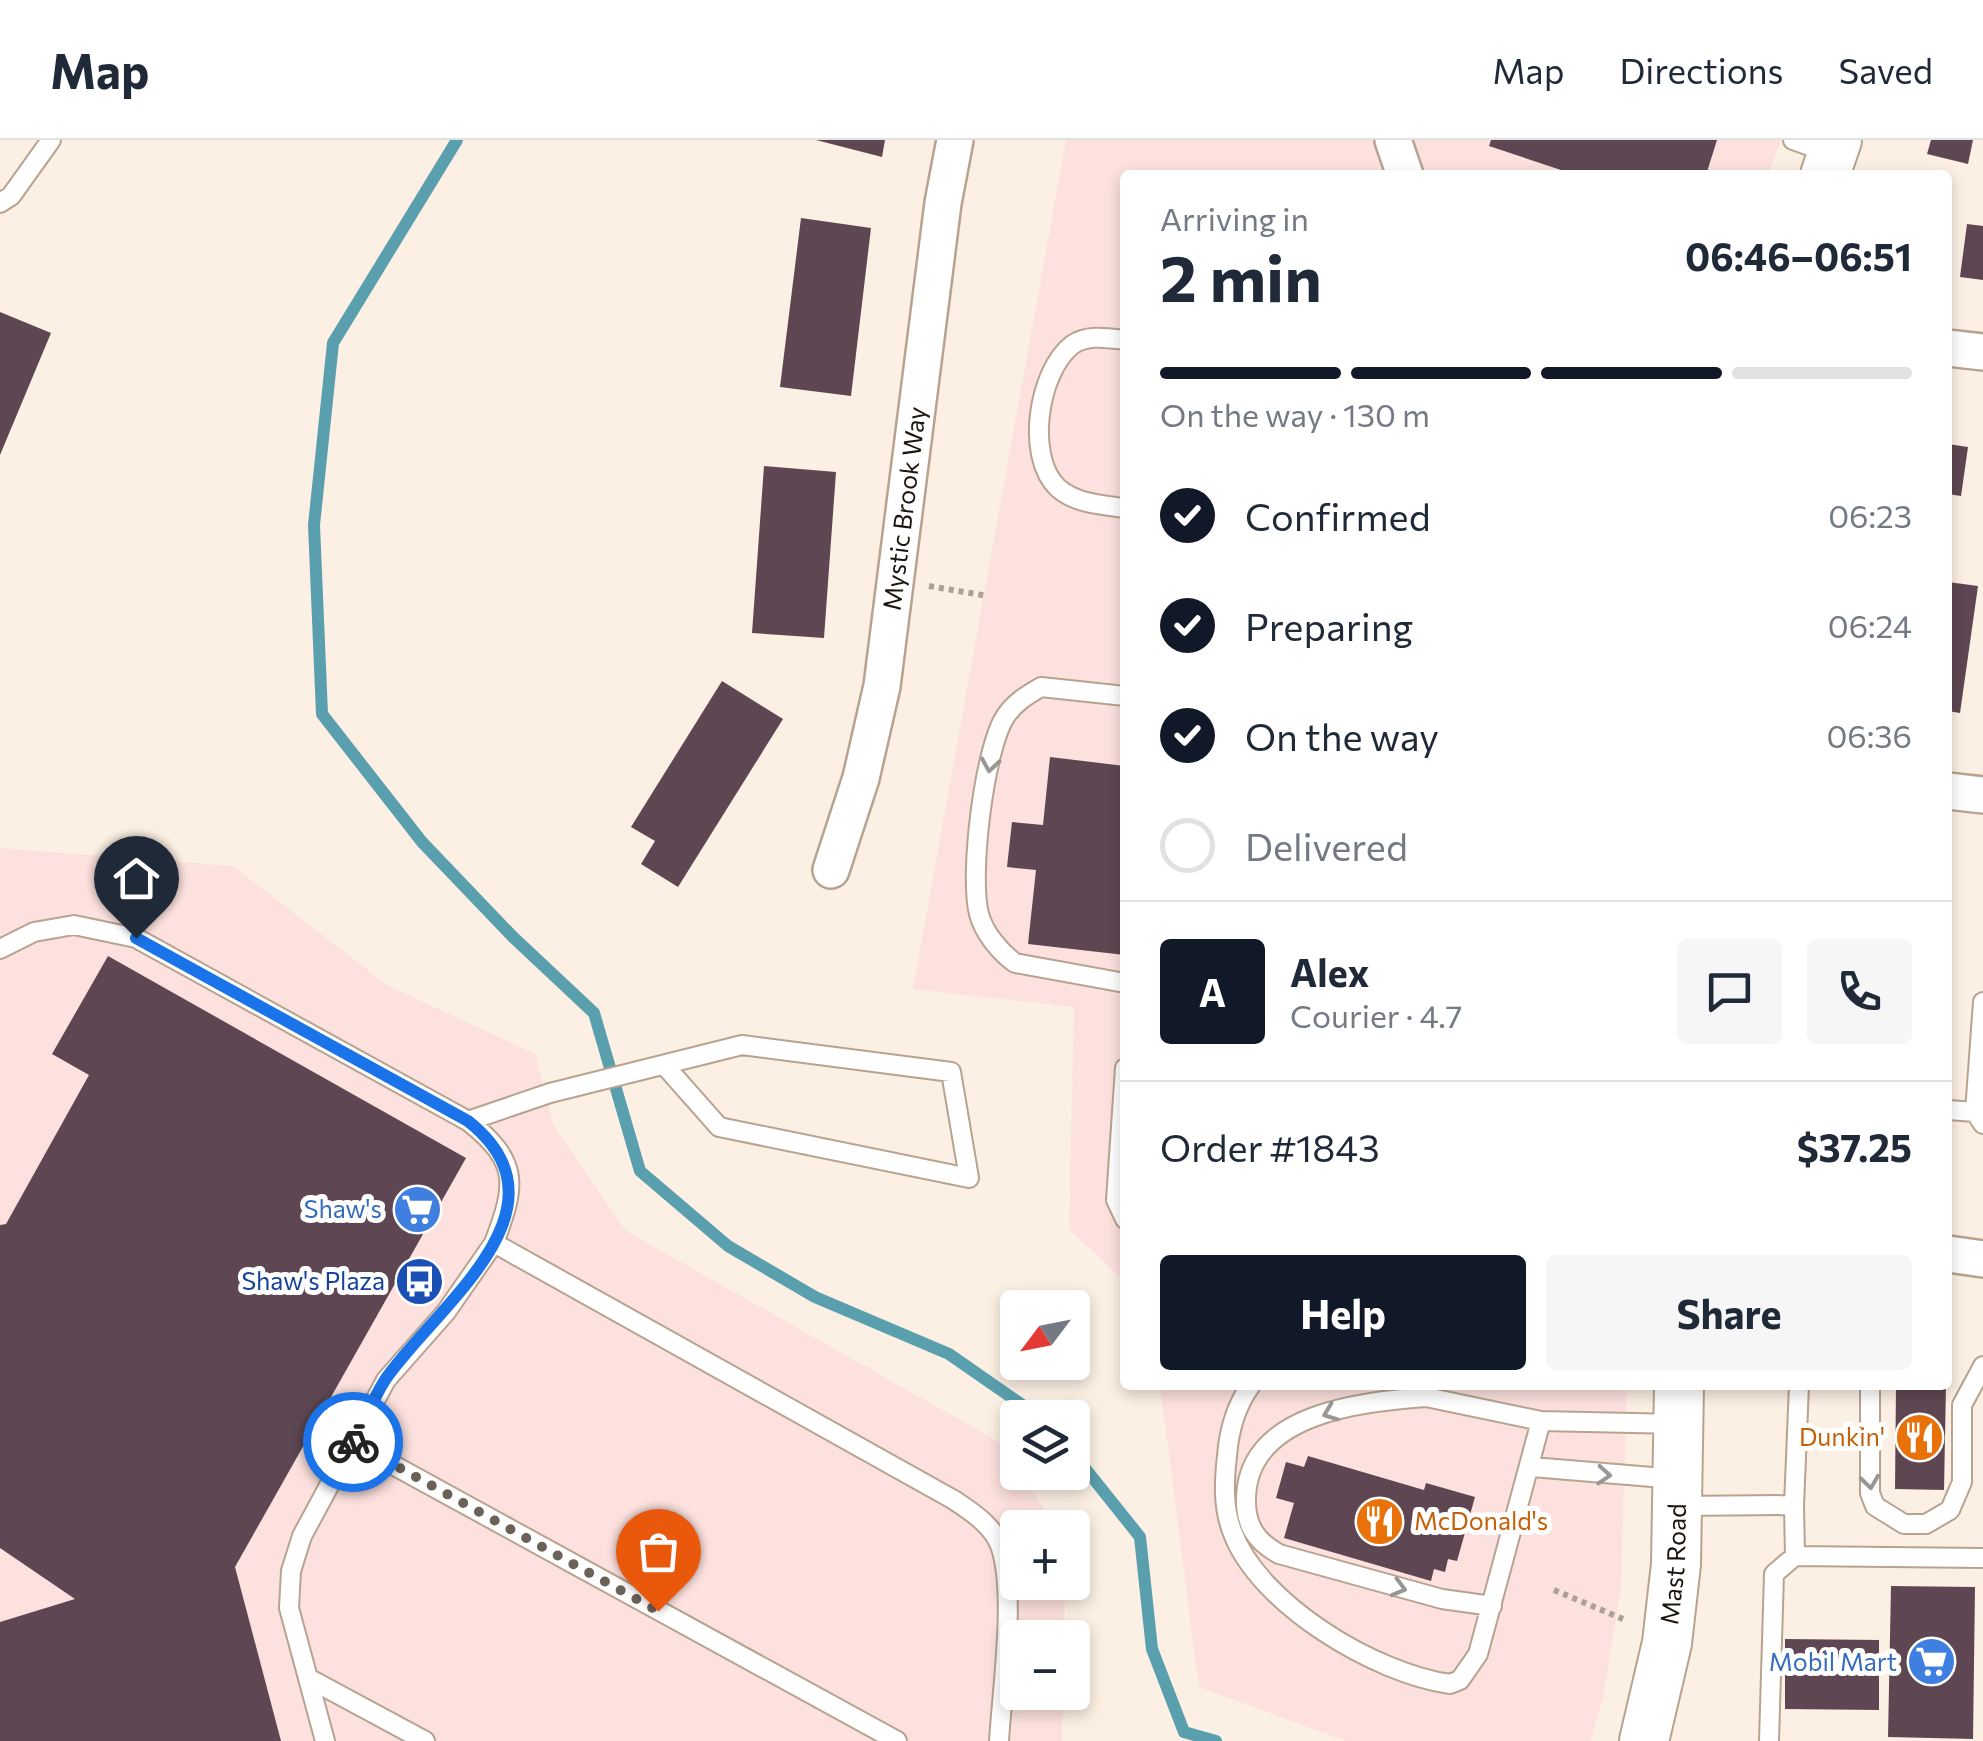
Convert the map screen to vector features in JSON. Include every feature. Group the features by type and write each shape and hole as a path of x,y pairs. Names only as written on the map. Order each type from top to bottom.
{"main road":[{"name":"Mast Road","path":"1644,1741 1667,1642 1679,1404"}],"street":[{"name":"Mystic Brook Way","path":"831,870 861,778 882,686 943,204 955,140"},
{"path":"1393,140 1404,170"},
{"path":"1952,348 1983,352"},
{"path":"1952,791 1983,795"},
{"path":"1952,1255 1983,1259"}],"lane":[{"path":"0,202 10,196 51,140"},
{"path":"1120,339 1099,336 1074,343 1054,366 1039,454 1059,489 1081,501 1120,507"},
{"path":"1120,695 1040,687 1015,705 999,729 978,843 974,892 980,919 1014,964 1120,982"},
{"path":"0,949 34,932 74,926 136,938 468,1121 493,1141 508,1170 512,1197 494,1243 446,1312 386,1380 302,1536 291,1571 289,1608 324,1741"},
{"path":"1952,1111 1979,1118 1983,1002"},
{"path":"468,1121 550,1093 742,1046 951,1072 969,1178 719,1126 666,1066"},
{"path":"1120,1141 1116,1200 1120,1208"},
{"path":"494,1243 954,1500 983,1520 1001,1546 1006,1578 999,1741"},
{"path":"1870,1390 1870,1492 1875,1506 1889,1517 1916,1526 1939,1518 1958,1496 1962,1405 1983,1366"},
{"path":"1248,1390 1232,1421 1224,1481 1226,1513 1248,1562 1304,1618 1368,1656 1450,1684 1460,1680 1478,1654 1532,1467 1541,1421"},
{"path":"1416,1390 1426,1397"},
{"path":"1795,1556 1800,1390"},
{"path":"1492,1606 1442,1599 1279,1554 1255,1536 1249,1523 1247,1480 1254,1459 1269,1443 1310,1421 1363,1402 1426,1397 1541,1421 1679,1404"},
{"path":"353,1443 896,1741"},
{"path":"1532,1467 1677,1492 1794,1505"},
{"path":"1769,1741 1774,1574 1795,1556 1983,1558"},
{"path":"308,1678 425,1741"}],"path":[{"path":"922,585 988,596"},
{"path":"1554,1590 1623,1619"}],"shaded area":[{"path":"1066,140 1781,140 1770,170 1120,170 1120,1277 1069,1229 1074,1007 913,989"},
{"name":"Shaw's Plaza","path":"0,848 233,866 387,985 535,1054 553,1125 626,1231 999,1442 1000,1490 1031,1490 1045,1510 1000,1510 1000,1600 1065,1600 1064,1620 1000,1620 1000,1710 1063,1710 1062,1741 0,1741"},
{"path":"1161,1390 1627,1390 1621,1588 1603,1698 1590,1741 1346,1741 1199,1687"}],"building":[{"path":"816,140 885,140 882,157"},
{"path":"1491,140 1717,140 1708,170 1561,170 1489,146"},
{"path":"1931,140 1973,140 1968,164 1927,154"},
{"path":"801,218 871,228 851,396 780,387"},
{"path":"1967,224 1983,226 1983,280 1960,277"},
{"path":"0,312 51,333 0,455"},
{"path":"1952,445 1968,447 1961,496 1952,495"},
{"path":"764,466 836,472 824,638 752,633"},
{"path":"1952,583 1978,586 1960,713 1952,712"},
{"path":"722,681 783,719 678,887 641,864 655,841 631,827"},
{"path":"1050,757 1120,765 1120,954 1028,944 1036,870 1007,867 1012,822 1043,825"},
{"path":"108,956 466,1158 235,1567 281,1741 0,1741 0,1622 75,1599 0,1548 0,1225 6,1224 89,1075 52,1054"},
{"name":"Dunkin'","path":"1896,1390 1946,1390 1944,1490 1895,1489"},
{"name":"McDonald's","path":"1308,1456 1424,1490 1426,1483 1475,1497 1457,1561 1448,1559 1445,1572 1434,1569 1431,1581 1284,1538 1294,1503 1276,1498 1286,1462 1304,1467"},
{"path":"1891,1586 1975,1587 1973,1739 1888,1737"},
{"path":"1785,1639 1879,1640 1879,1710 1785,1709"}],"waterway":[{"path":"457,140 333,343 314,525 322,714 422,842 513,937 594,1013 640,1171 728,1246 815,1297 949,1354 1015,1400"},
{"path":"1090,1474 1140,1537 1152,1649 1184,1732 1216,1741"}],"way so far":[{"path":"353,1442 658,1611"}],"place":[{"name":"Shaw's","path":"417,1209"},
{"name":"Shaw's Plaza","path":"420,1281"},
{"name":"Dunkin'","path":"1920,1437"},
{"name":"McDonald's","path":"1379,1521"},
{"name":"Mobil Mart","path":"1932,1662"}],"route":[{"path":"136,938 468,1121 493,1141 508,1170 512,1197 494,1243 446,1312 386,1380 353,1442"}]}
